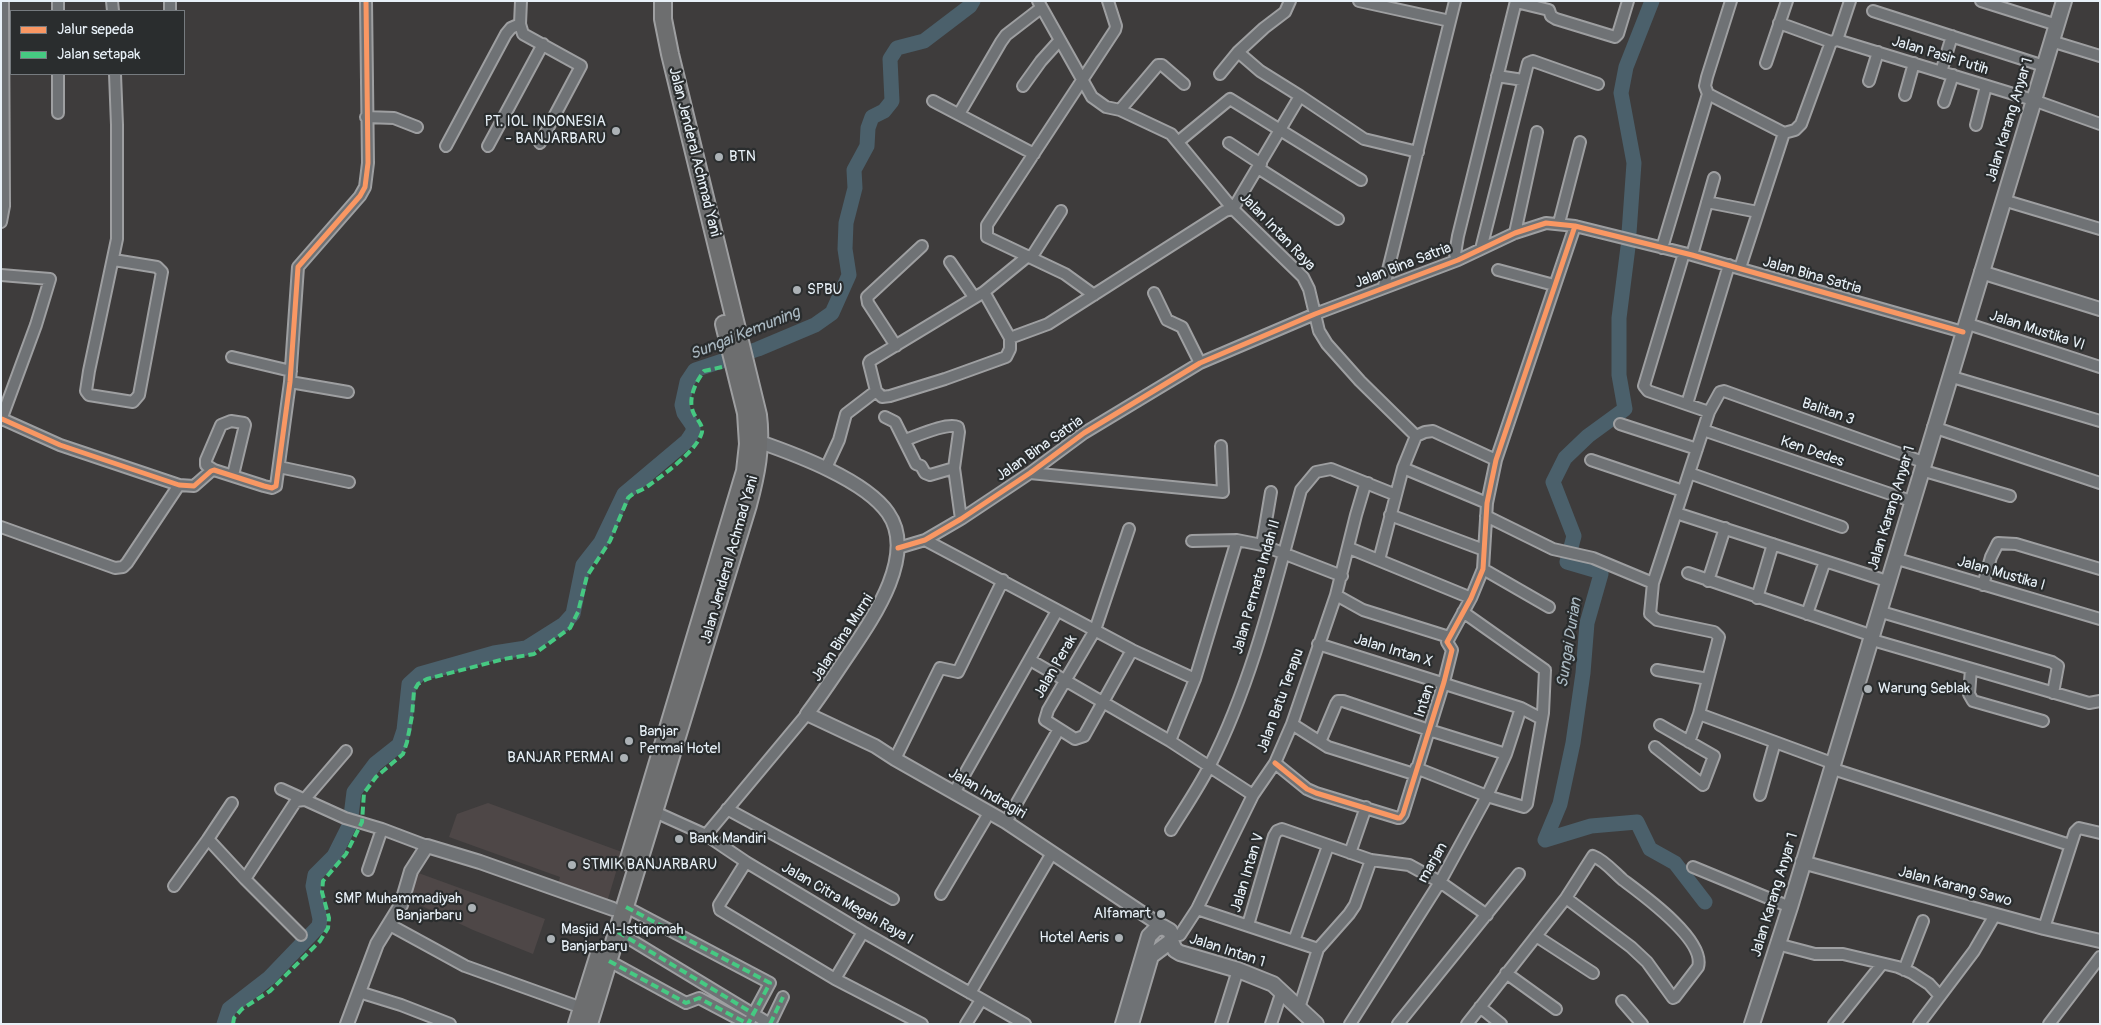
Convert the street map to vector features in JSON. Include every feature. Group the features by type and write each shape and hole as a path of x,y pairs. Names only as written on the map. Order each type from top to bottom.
{"highway":[{"name":"Jalan Jenderal Achmad Yani","path":"652,1 657,37 675,119 736,348"},
{"name":"Jalan Jenderal Achmad Yani","path":"589,1024 618,932 620,908 708,616 745,471 748,444 741,371 681,95 670,54 663,19 663,1"},
{"name":"Jalan Jenderal Achmad Yani","path":"708,616 748,505 756,475 760,442 758,415 741,371"},
{"name":"Jalan Jenderal Achmad Yani","path":"577,1024 655,812 684,697"}],"main road":[{"name":"Jalan Karang Anyar 1","path":"1752,1024 1790,907 1870,637 2064,1"},
{"path":"1123,1024 1149,936 1156,929 1169,934 1151,956 1131,1024"},
{"name":"Jalan Intan 1","path":"1169,934 1175,950 1180,953 1238,970 1273,984 1316,1024"}],"street":[{"path":"1,222 4,206 3,1"},
{"path":"233,475 245,426 242,422 231,421 221,425 206,460 206,465 214,470 272,488 276,486 291,377 298,267 363,192 368,163 366,1"},
{"path":"521,1 520,24 523,34 581,66 540,143"},
{"path":"1094,295 1065,274 987,237 986,231 987,225 1116,28 1108,1"},
{"path":"1220,74 1238,52 1285,12 1290,1"},
{"path":"1359,1 1450,21"},
{"path":"1384,286 1456,1"},
{"path":"1458,260 1456,254 1458,236 1516,2 1551,6 1552,16 1556,19 1615,37 1618,34 1628,1"},
{"path":"1662,248 1708,94 1705,86 1706,77 1731,1"},
{"path":"1766,63 1787,1"},
{"path":"1708,94 1784,134 1795,130 1801,124 1850,1"},
{"path":"1981,1 2057,25"},
{"path":"959,114 1006,35 1039,5"},
{"name":"Jalan Intan Raya","path":"1039,5 1082,82 1097,101 1106,107 1120,110 1165,130 1179,141 1233,209 1303,277 1307,283 1319,331 1327,344 1360,382 1416,436"},
{"path":"1874,11 2044,66"},
{"name":"Jalan Pasir Putih","path":"1779,22 1834,41 1878,52 2033,100 2100,124"},
{"path":"446,146 506,34 511,28 520,24"},
{"path":"1941,72 1952,36"},
{"path":"1023,86 1041,61 1059,41"},
{"path":"2051,42 2100,56"},
{"path":"488,146 543,44"},
{"path":"1238,52 1260,71 1364,139 1418,152"},
{"path":"1869,81 1878,52"},
{"path":"1481,249 1528,63 1531,61 1598,84"},
{"path":"1905,95 1914,63"},
{"path":"1120,110 1158,64 1162,65 1184,84"},
{"path":"58,75 58,113"},
{"path":"114,260 157,267 162,272 139,395 133,402 89,395 86,391 117,239 118,125 115,75"},
{"path":"1944,102 1953,75"},
{"path":"1498,76 1523,80"},
{"path":"1976,125 1986,86"},
{"path":"1010,338 1048,324 1225,211 1233,209 1300,96"},
{"path":"1179,141 1218,111 1229,98 1282,129 1361,180"},
{"path":"933,101 1034,154"},
{"path":"366,117 394,118 417,127"},
{"path":"1515,233 1537,132"},
{"path":"1740,268 1784,134"},
{"path":"1229,142 1260,166 1338,219"},
{"path":"1559,223 1580,142"},
{"path":"1689,742 1699,714 1719,637 1718,634 1652,617 1650,614 1653,583 1709,412 1648,391 1644,386 1688,254 1708,202 1714,178"},
{"path":"2003,200 2100,230"},
{"path":"1708,202 1758,212"},
{"path":"984,292 1010,338 1010,349 1006,357 890,396 882,397 876,391 869,362 984,292 1030,257 1061,211"},
{"name":"Jalan Bina Satria","path":"898,548 925,540 961,519 1030,473 1084,432 1200,364 1315,314 1384,286 1458,260 1515,233 1546,223 1575,226 1688,254 1964,328"},
{"path":"1336,595 1363,610 1449,637 1471,598 1483,569 1487,503 1496,460 1575,226"},
{"path":"896,346 867,300 873,291 922,246"},
{"path":"950,262 974,297"},
{"path":"1687,404 1729,265"},
{"path":"1498,270 1554,285"},
{"path":"1981,272 2100,309"},
{"path":"1,275 50,279 36,325 1,419 60,445 179,485 194,486 214,470"},
{"path":"1154,293 1167,320 1182,327 1200,364"},
{"name":"Jalan Mustika VI","path":"1964,328 2100,367"},
{"path":"232,357 291,377 348,392"},
{"path":"1949,376 2100,421"},
{"path":"826,468 839,440 846,414 876,391"},
{"name":"Balitan 3","path":"1709,412 1718,395 1724,391 1922,466 2010,496"},
{"path":"885,417 895,422 916,464 921,466 925,473 930,475 954,468"},
{"path":"1620,424 1697,449"},
{"path":"905,440 947,426 958,428 954,468 961,519"},
{"path":"1934,427 2100,482"},
{"name":"Ken Dedes","path":"1703,430 1911,502"},
{"path":"1379,560 1403,468 1416,436 1433,431 1496,460"},
{"name":"Jalan Bina Murni","path":"760,442 826,468 865,492 887,512 896,531 898,548 889,585 881,606 807,714"},
{"path":"1030,473 1223,492 1221,446"},
{"path":"1591,460 1683,491"},
{"path":"279,467 349,482"},
{"path":"1403,468 1487,503"},
{"name":"Jalan Permata Indah II","path":"1171,830 1210,765 1247,672 1284,552 1300,490 1316,472 1331,469 1368,483"},
{"path":"1689,473 1842,527"},
{"path":"1368,483 1396,495"},
{"name":"Jalan Batu Terapu","path":"1169,934 1180,935 1197,910 1253,795 1275,762 1292,724 1342,576 1361,497 1368,483"},
{"path":"1,527 115,568 120,568 127,563 179,485"},
{"path":"1262,545 1271,492"},
{"path":"1676,514 1887,581"},
{"path":"1390,515 1484,550"},
{"path":"1486,516 1561,552 1593,558 1653,583"},
{"path":"1708,581 1725,528"},
{"name":"Jalan Perak","path":"1059,729 1045,720 1095,630 1129,529"},
{"path":"925,540 1132,650 1195,679"},
{"path":"1192,540 1237,540 1262,545 1342,576"},
{"path":"1170,740 1195,679 1237,540"},
{"path":"1757,598 1773,544"},
{"path":"1984,585 1991,557 1998,544 2016,544 2100,569"},
{"path":"1349,548 1471,598"},
{"name":"Jalan Mustika I","path":"1894,558 2100,619"},
{"path":"1807,614 1825,561"},
{"path":"1483,569 1549,607"},
{"path":"1688,573 1870,637 1971,669 2089,703 2100,701"},
{"path":"895,759 940,668 958,672 1003,580"},
{"path":"954,793 1030,660 1056,610"},
{"path":"1878,611 2052,662 2058,666 2053,693"},
{"path":"1292,724 1328,748 1415,771 1526,807 1542,719 1545,670 1463,612"},
{"name":"Intan","path":"1275,762 1307,789 1400,818 1403,814 1444,682 1452,650 1447,642 1449,637"},
{"name":"Jalan Intan X","path":"1318,644 1444,682 1521,708 1542,719"},
{"path":"1006,822 1059,729 1075,739 1084,736 1132,650"},
{"path":"1030,660 1170,740 1253,795"},
{"path":"1971,669 1969,694 1973,701 2043,721"},
{"path":"1657,670 1708,678"},
{"path":"1320,742 1338,701 1343,701 1506,754"},
{"name":"marjan","path":"1350,1024 1440,882 1488,796 1506,754 1521,708"},
{"path":"706,834 807,714"},
{"name":"Jalan Indragiri","path":"807,714 875,746 1006,822 1169,934"},
{"path":"1699,714 1775,742 1831,766 2070,844"},
{"path":"1655,747 1703,785 1714,756 1660,725"},
{"path":"1760,795 1775,742"},
{"path":"245,878 296,801 304,800 346,751"},
{"path":"281,789 346,818 382,828 427,846 620,908 770,983 748,1024 699,998 686,1003 609,961"},
{"path":"174,886 208,840 232,803"},
{"path":"1350,853 1366,807"},
{"path":"727,809 893,899"},
{"name":"Jalan Citra Megah Raya I","path":"655,812 706,834 746,862 863,932 1024,1024"},
{"path":"941,894 989,812"},
{"path":"368,870 382,828"},
{"path":"2044,928 2075,832 2079,828 2100,833"},
{"name":"Jalan Intan V","path":"1248,925 1274,836 1278,831 1282,829 1328,846"},
{"path":"208,840 301,935"},
{"path":"347,1024 378,944 401,905 411,871 427,846"},
{"path":"1294,941 1328,846 1371,860 1409,865 1440,882 1487,915"},
{"path":"970,993 1052,853"},
{"path":"1467,1024 1566,898 1590,858 1596,857 1672,920 1694,947 1700,962 1698,967 1675,998 1672,998 1647,962 1632,947 1566,898"},
{"path":"1299,1008 1318,949 1355,905 1371,860"},
{"path":"746,862 719,908 835,979 922,1024"},
{"name":"Jalan Karang Sawo","path":"1802,862 2044,928 2100,941"},
{"path":"1693,868 1790,907"},
{"path":"1398,1024 1519,874"},
{"path":"1197,910 1318,949"},
{"path":"1143,915 1149,936"},
{"path":"1919,1024 1974,951 1995,915"},
{"path":"1904,970 1923,921"},
{"path":"390,925 465,966 582,1008"},
{"path":"618,932 770,1024 783,997"},
{"path":"835,979 863,932"},
{"path":"1536,936 1593,973"},
{"path":"1777,944 1815,954 1843,954 1904,970 1929,984 1940,996"},
{"path":"2049,1024 2100,957"},
{"path":"1834,1024 1882,964"},
{"path":"1221,1024 1238,970"},
{"path":"1506,974 1556,1009"},
{"path":"1271,1024 1282,991"},
{"path":"359,992 401,1005 450,1024"},
{"path":"966,1024 981,1000"},
{"path":"1622,1001 1642,1024"},
{"path":"1480,1008 1501,1024"}],"shaded area":[{"name":"STMIK BANJARBARU","path":"488,803 622,852 605,909 556,891 560,877 449,837 457,814"},
{"name":"SMP Muhammadiyah Banjarbaru","path":"413,871 545,919 533,954 473,930 405,898"}],"waterway":[{"name":"Sungai Kemuning","path":"224,1024 229,1009 269,978 319,926 320,919 313,886 315,875 334,856 350,824 354,792 375,764 399,745 404,730 409,684 420,674 494,653 526,648 564,624 573,614 583,565 601,542 624,494 687,441 693,432 693,426 684,413 682,405 687,382 695,370 758,349 815,325 832,313 849,275 845,249 846,223 855,188 854,170 867,146 868,128 872,117 884,111 892,101 890,59 897,48 924,41 970,6 973,1"},
{"name":"Sungai Durian","path":"1629,233 1634,163 1621,93 1626,67 1652,1"},
{"name":"Sungai Durian","path":"1628,247 1619,318 1619,375 1625,409 1588,436 1565,458 1553,482 1574,536 1567,562 1601,572 1601,574 1587,623 1583,673 1573,743 1560,804 1545,840 1591,826 1637,822 1650,849 1675,863 1705,902"}],"marked path":[{"path":"233,1024 234,1018 242,1009 270,991 320,941 328,928 329,918 322,892 323,881 346,854 362,822 364,793 376,777 403,754 412,716 414,691 418,684 427,679 504,659 534,654 570,628 578,612 587,576 610,541 628,498 669,470 698,442 702,429 692,409 693,392 704,371 722,367"},
{"path":"626,907 770,983 748,1024"},
{"path":"618,932 754,1014"},
{"path":"609,961 686,1003 699,998 748,1024"},
{"path":"770,1024 783,997"}],"cycle path":[{"path":"2,419 60,445 179,485 194,486 214,470 264,486 272,488 276,486 290,382 298,267 360,196 365,187 368,163 366,1"},
{"path":"898,548 925,540 961,519 1030,473 1084,433 1200,363 1315,314 1458,260 1515,233 1546,223 1575,226 1692,255 1963,332"},
{"path":"1275,763 1307,789 1316,793 1398,818 1403,814 1444,682 1452,650 1447,642 1471,598 1483,569 1487,503 1496,460 1575,226"}],"place":[{"name":"PT. IOL INDONESIA - BANJARBARU","path":"616,131"},
{"name":"BTN","path":"719,157"},
{"name":"SPBU","path":"797,290"},
{"name":"Warung Seblak","path":"1868,689"},
{"name":"Banjar Permai Hotel","path":"629,741"},
{"name":"BANJAR PERMAI","path":"624,758"},
{"name":"Bank Mandiri","path":"679,839"},
{"name":"STMIK BANJARBARU","path":"572,865"},
{"name":"SMP Muhammadiyah Banjarbaru","path":"472,908"},
{"name":"Alfamart","path":"1161,914"},
{"name":"Hotel Aeris","path":"1119,938"},
{"name":"Masjid Al-Istiqomah Banjarbaru","path":"551,939"}]}
